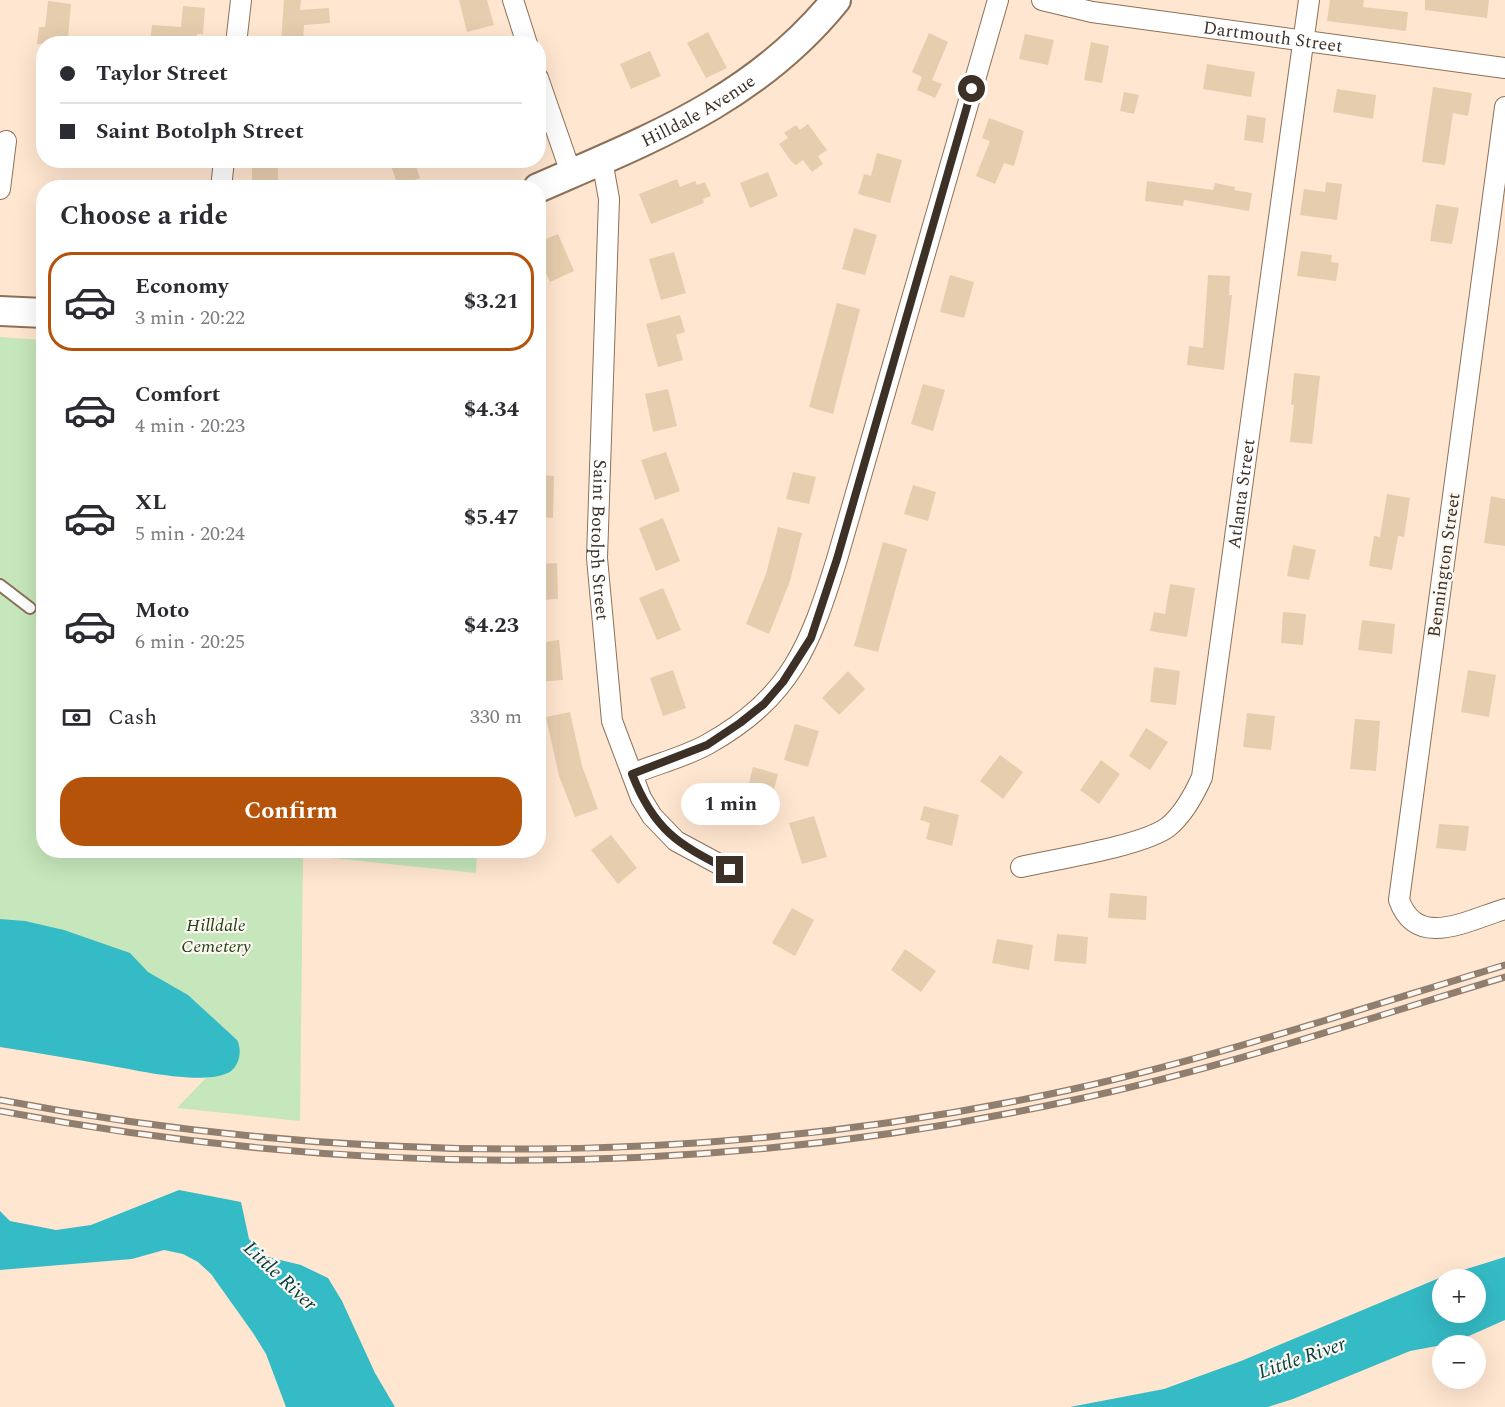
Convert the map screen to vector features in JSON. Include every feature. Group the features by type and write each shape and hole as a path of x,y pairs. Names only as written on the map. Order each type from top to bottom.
{"main road":[{"name":"Hilldale Avenue","path":"546,184 698,115 735,93 777,62 836,0"},
{"path":"0,311 36,313"}],"street":[{"path":"237,36 241,0"},
{"path":"513,0 524,36"},
{"path":"632,774 707,745 740,723 764,704 783,682 811,638 837,559 998,0"},
{"name":"Dartmouth Street","path":"1042,0 1092,12 1505,68"},
{"name":"Atlanta Street","path":"1021,867 1155,835 1182,813 1202,777 1309,0"},
{"path":"546,101 571,173"},
{"name":"Bennington Street","path":"1505,107 1399,900 1403,912 1412,921 1422,927 1434,929 1505,909"},
{"path":"0,189 6,141"},
{"name":"Saint Botolph Street","path":"602,160 609,211 597,558 612,721 641,798 664,829 685,847 730,870"}],"lane":[{"path":"0,585 30,608"}],"green space":[{"name":"Hilldale Cemetery","path":"0,337 36,340 36,858 303,858 300,1121 177,1108 227,1056 0,942"},
{"name":"Hilldale Cemetery","path":"332,858 477,858 476,873"}],"water":[{"path":"0,919 25,921 64,930 130,953 148,972 188,995 237,1040 240,1055 234,1069 213,1077 181,1077 0,1047"},
{"name":"Little River","path":"179,1190 241,1202 249,1239 268,1257 301,1265 328,1278 342,1301 375,1373 395,1407 286,1407 266,1354 253,1333 211,1274 198,1262 183,1254 164,1250 132,1259 0,1270 0,1211 10,1221 56,1230 91,1225"},
{"name":"Little River","path":"1505,1257 1505,1320 1471,1335 1432,1335 1432,1347 1410,1351 1293,1399 1268,1407 1070,1407 1164,1389 1241,1361 1432,1281 1432,1323 1486,1323 1486,1269 1466,1269"}],"building":[{"path":"284,0 301,0 300,10 329,8 330,23 304,25 303,36 281,36"},
{"path":"459,0 487,0 494,25 467,32"},
{"path":"1330,0 1364,0 1363,7 1408,12 1406,31 1327,21"},
{"path":"1425,0 1489,0 1487,18 1425,10"},
{"path":"48,1 71,4 68,36 38,36 39,27 45,27"},
{"path":"183,6 205,8 203,34 151,36 152,25 181,27"},
{"path":"708,32 727,68 706,78 687,43"},
{"path":"929,33 948,42 932,80 942,84 935,98 917,90 922,77 912,72"},
{"path":"1025,34 1054,40 1048,65 1019,59"},
{"path":"1091,42 1109,46 1102,83 1084,80"},
{"path":"650,51 661,76 631,89 620,64"},
{"path":"1207,64 1255,72 1251,97 1203,89"},
{"path":"1433,87 1472,93 1468,116 1453,113 1445,165 1422,162"},
{"path":"1337,89 1376,95 1373,119 1333,112"},
{"path":"1124,92 1139,95 1134,114 1120,111"},
{"path":"1247,115 1266,118 1263,143 1244,140"},
{"path":"989,118 1024,131 1014,166 1004,163 995,184 976,176 990,141 982,138"},
{"path":"808,124 827,150 818,156 823,164 812,172 803,160 796,165 791,161 779,144 788,138 784,133 796,125 800,130"},
{"path":"877,153 902,160 890,203 858,194 864,174 871,176"},
{"path":"252,168 278,168 278,180 252,180"},
{"path":"392,168 417,168 420,178 414,180 396,180"},
{"path":"768,172 778,196 750,208 740,183"},
{"path":"677,179 680,187 695,181 697,185 705,182 711,196 703,199 704,203 651,224 639,194"},
{"path":"1147,181 1213,190 1215,183 1235,187 1234,190 1252,193 1249,211 1184,200 1183,206 1145,201"},
{"path":"1326,182 1342,184 1337,220 1300,215 1304,189 1325,192"},
{"path":"1436,204 1459,208 1452,244 1430,241"},
{"path":"854,228 877,235 865,275 842,269"},
{"path":"558,234 574,271 550,282 546,273 546,239"},
{"path":"1301,251 1332,255 1331,262 1339,263 1336,281 1297,276"},
{"path":"674,252 686,293 661,300 649,259"},
{"path":"950,275 974,282 964,318 940,312"},
{"path":"1208,275 1230,276 1229,295 1232,295 1224,370 1187,365 1189,346 1203,348"},
{"path":"837,303 860,309 833,414 809,407"},
{"path":"680,315 685,332 676,335 683,360 658,367 646,324"},
{"path":"1294,373 1320,376 1312,444 1290,442 1294,405 1291,405"},
{"path":"923,384 945,390 933,431 911,424"},
{"path":"668,389 677,426 653,432 645,394"},
{"path":"666,452 680,491 655,500 641,460"},
{"path":"793,472 816,477 809,504 786,499"},
{"path":"546,476 554,476 553,518 546,518"},
{"path":"913,485 936,492 928,521 904,514"},
{"path":"1387,494 1410,498 1404,537 1398,536 1392,570 1369,566 1374,536 1380,537"},
{"path":"1491,496 1505,499 1505,546 1484,543"},
{"path":"663,518 680,561 656,571 639,528"},
{"path":"778,527 802,533 790,581 769,634 746,624 766,574"},
{"path":"883,542 907,549 878,652 854,646"},
{"path":"1293,545 1316,550 1309,580 1287,576"},
{"path":"557,563 558,599 546,600 546,564"},
{"path":"1170,584 1195,588 1187,637 1150,631 1154,612 1165,614"},
{"path":"663,588 681,630 657,640 639,598"},
{"path":"1283,612 1306,614 1303,645 1281,643"},
{"path":"1362,620 1395,624 1392,654 1358,650"},
{"path":"559,640 563,680 546,681 546,642"},
{"path":"1154,667 1180,671 1176,705 1150,702"},
{"path":"673,670 686,708 663,716 650,678"},
{"path":"1468,670 1496,675 1489,717 1461,712"},
{"path":"848,671 865,689 839,715 822,698"},
{"path":"570,712 582,766 598,809 575,817 559,776 546,717"},
{"path":"1247,713 1275,716 1271,750 1243,747"},
{"path":"1355,719 1380,721 1376,771 1350,769"},
{"path":"795,724 819,731 808,767 784,760"},
{"path":"1146,728 1168,742 1150,770 1129,756"},
{"path":"1000,755 1023,772 1003,799 980,781"},
{"path":"1101,760 1120,774 1099,804 1080,790"},
{"path":"753,767 778,774 769,809 744,803"},
{"path":"924,806 959,815 952,846 926,839 930,823 920,820"},
{"path":"814,816 827,857 802,864 789,823"},
{"path":"1439,824 1469,826 1466,851 1436,848"},
{"path":"611,835 637,868 618,884 591,850"},
{"path":"1110,893 1147,896 1146,920 1108,918"},
{"path":"792,908 814,920 795,956 772,943"},
{"path":"1057,934 1088,937 1086,964 1054,961"},
{"path":"997,939 1033,945 1029,970 992,963"},
{"path":"905,949 936,971 921,992 891,970"}],"railway":[{"path":"0,1100 133,1122 266,1138 401,1147 535,1149 669,1145 803,1133 936,1115 1069,1090 1124,1077 1288,1032 1505,965"},
{"path":"0,1111 133,1133 267,1149 401,1158 535,1160 669,1156 803,1144 936,1126 1069,1101 1234,1060 1505,977"}],"route":[{"path":"730,870 702,858 676,842 652,816 641,798 632,774 707,745 740,723 764,704 783,682 811,638 837,559 972,89"}]}
